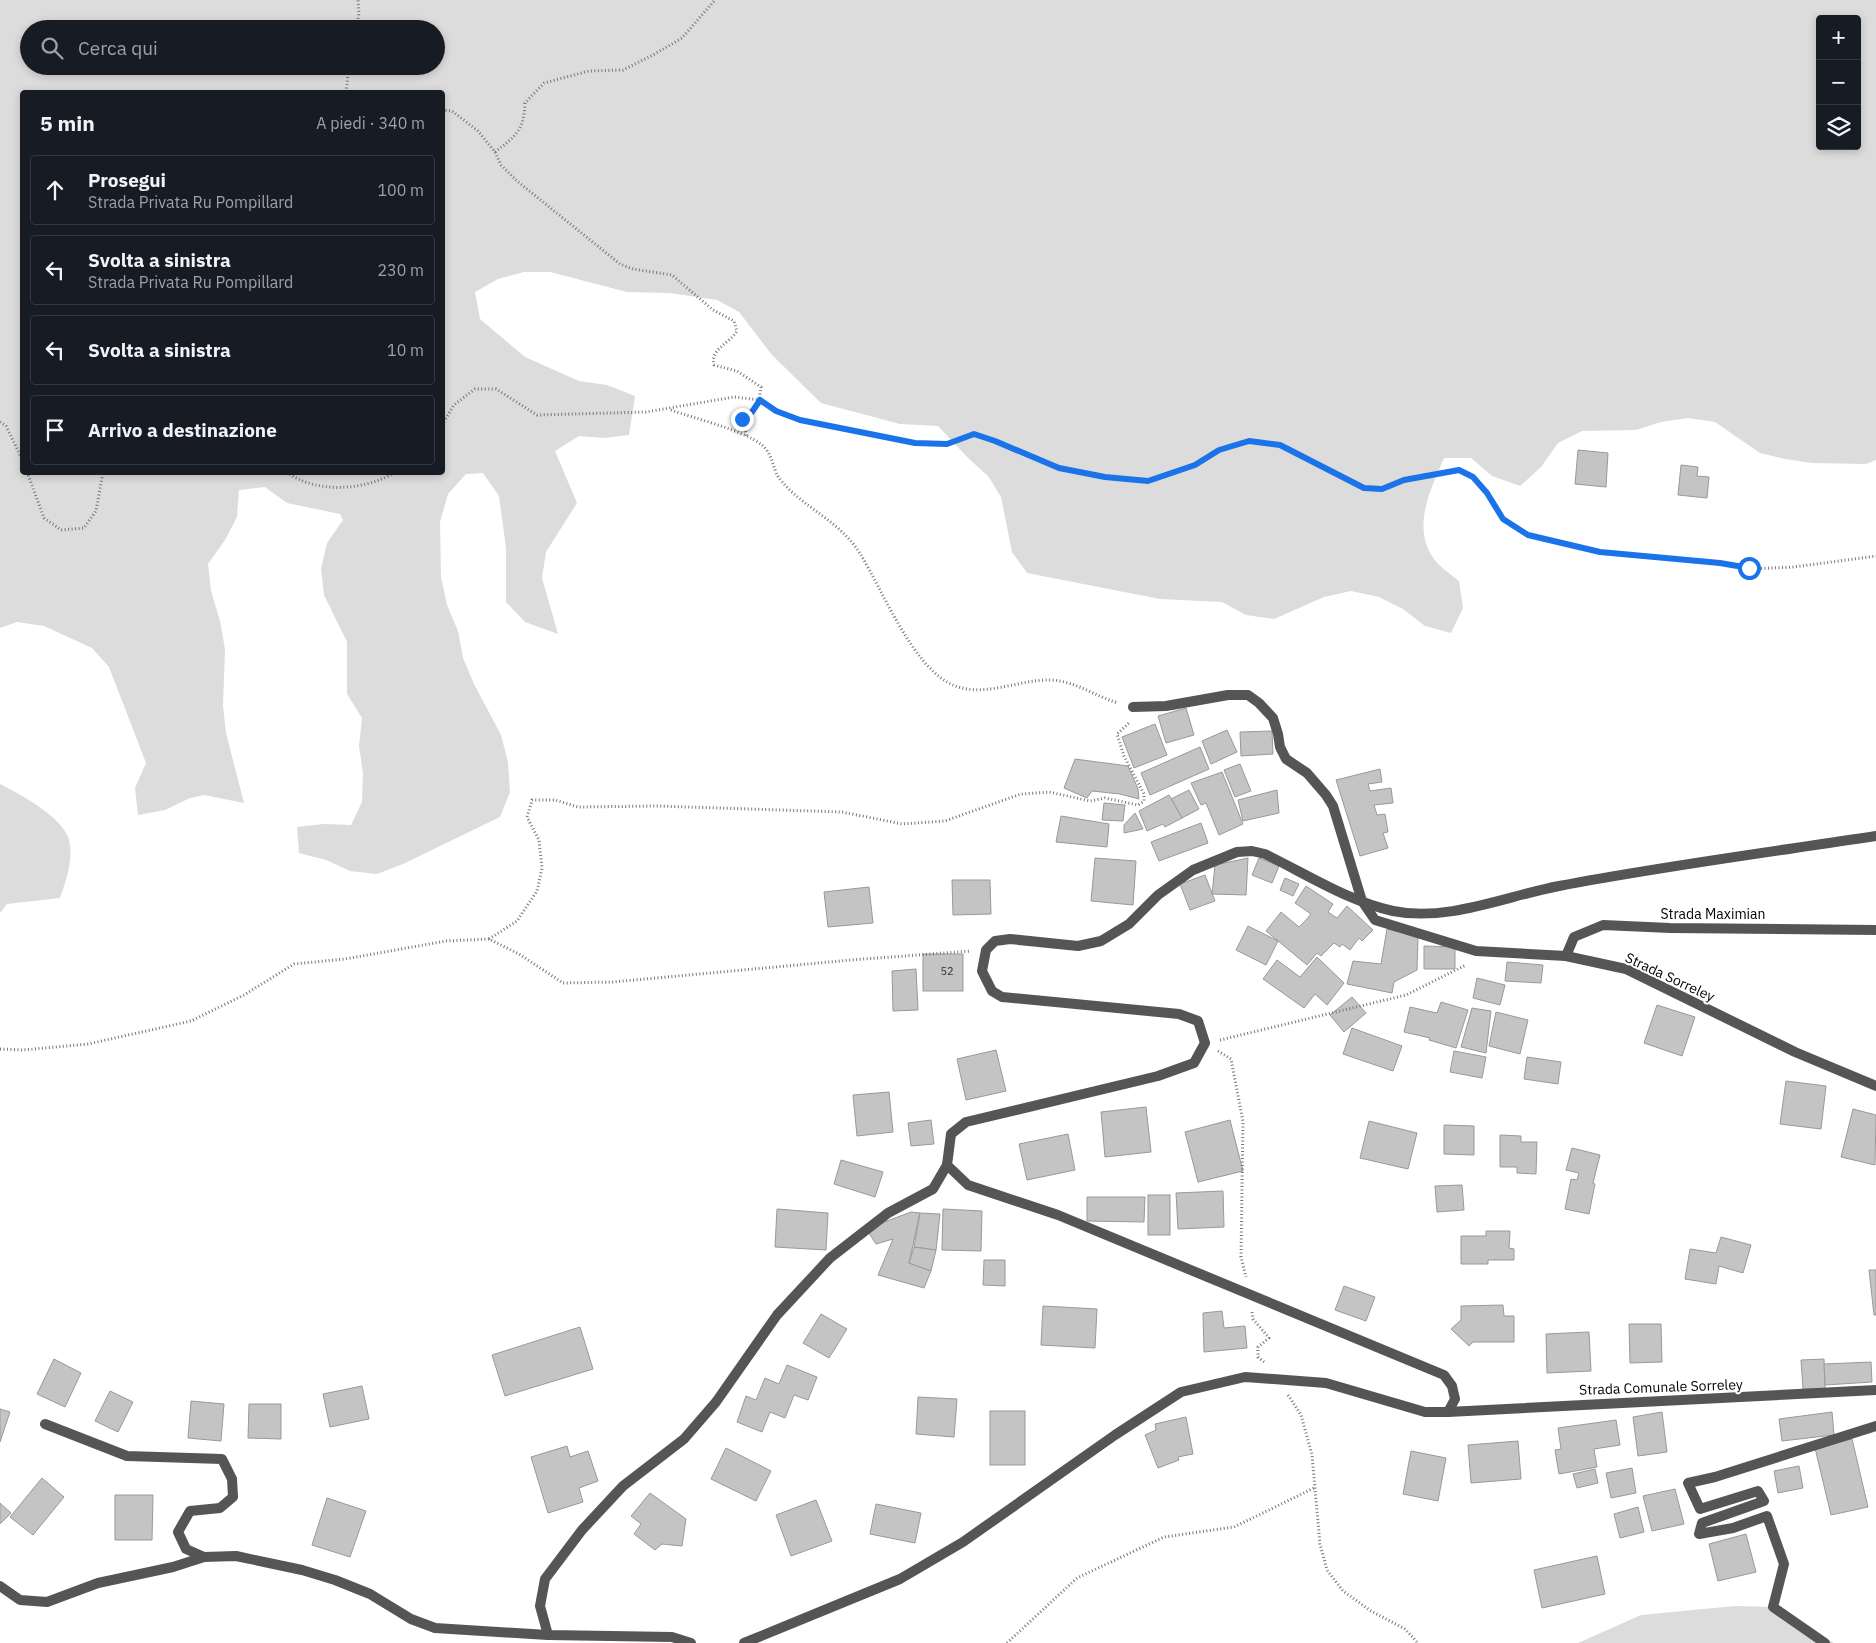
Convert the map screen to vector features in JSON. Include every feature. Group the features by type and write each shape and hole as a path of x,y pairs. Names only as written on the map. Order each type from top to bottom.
{"street":[{"path":"1133,707 1166,706 1228,695 1248,695 1259,703 1273,718 1282,754 1307,773 1333,806 1362,901"},
{"path":"548,1635 540,1606 546,1578 582,1530 623,1486 684,1439 716,1402 777,1315 830,1258 888,1213 933,1190 948,1166 951,1134 966,1122 1158,1076 1194,1063 1205,1044 1198,1021 1179,1014 1002,997 992,991 982,971 986,950 995,941 1010,939 1078,946 1101,941 1129,924 1158,896 1193,870 1237,852 1252,851 1265,854 1362,901 1393,911 1422,914 1453,911 1559,886 1876,836"},
{"name":"Strada Sorreley","path":"1362,901 1375,920 1476,951 1566,956 1626,968 1795,1052 1876,1086"},
{"name":"Strada Maximian","path":"1566,956 1574,937 1603,925 1670,928 1876,930"},
{"path":"948,1166 968,1185 1058,1216 1444,1375 1452,1386 1455,1399 1448,1412"},
{"name":"Strada Comunale Sorreley","path":"744,1643 900,1579 963,1542 1115,1435 1181,1392 1245,1377 1326,1383 1425,1412 1876,1390"},
{"path":"45,1424 127,1456 222,1459 232,1479 234,1498 220,1508 190,1511 178,1532 186,1549 204,1557"},
{"path":"1825,1643 1773,1607 1784,1564 1766,1516 1733,1528 1699,1534 1702,1523 1764,1501 1758,1491 1700,1509 1688,1483 1716,1477 1876,1426"},
{"path":"0,1586 20,1600 47,1602 98,1584 204,1557 236,1556 318,1575 370,1594 411,1619 435,1628 548,1635 672,1637 691,1643"}],"path":[{"path":"358,0 358,20"},
{"path":"495,152 517,134 524,121 525,103 544,84 590,72 623,70 654,55 682,38 715,0"},
{"path":"346,90 348,75"},
{"path":"445,110 452,111 478,131 495,152 501,165 524,187 620,264 633,269 672,274 713,310 734,321 737,331 731,341 715,352 712,359 714,366 737,371 761,387 760,400 752,412 742,419 747,437"},
{"path":"445,420 454,406 476,389 496,389 537,415 670,410 734,397 760,400 776,411 800,420 915,443 947,444 974,434 1059,468 1105,477 1148,481 1195,465 1219,450 1249,441 1280,445 1364,488 1382,489 1404,480 1459,470 1473,477 1503,519 1528,535 1600,552 1720,563 1749,568 1794,567 1876,556"},
{"path":"489,939 517,921 537,891 542,868 539,840 527,817 532,800 555,800 578,806 657,806 842,812 902,824 945,821 1021,794 1030,793 1049,792 1090,801 1105,798 1138,805 1144,801 1144,794 1124,756 1117,734 1133,719 1133,707 1101,698 1070,682 1050,680 989,690 966,688 948,682 929,668 913,648 860,553 839,527 805,502 778,477 775,464 763,446 747,437 670,410"},
{"path":"0,422 6,426 20,455"},
{"path":"28,475 44,518 61,530 84,528 96,511 102,475"},
{"path":"290,475 295,479 328,487 355,487 387,475"},
{"path":"0,1049 24,1050 88,1044 191,1021 244,995 294,964 345,958 446,941 489,939 518,954 562,983 613,982 851,960 986,950"},
{"path":"1205,1044 1406,995 1466,966 1476,951"},
{"path":"1205,1044 1231,1059 1242,1122 1241,1257 1253,1319 1269,1338 1258,1347 1258,1358 1279,1380 1301,1415 1312,1455 1320,1544 1326,1570 1344,1591 1371,1611 1405,1629 1418,1643"},
{"path":"1007,1643 1077,1578 1164,1537 1234,1527 1314,1488"}],"shaded area":[{"path":"0,0 1876,0 1876,460 1866,464 1812,463 1785,459 1760,453 1715,422 1688,418 1661,422 1636,430 1582,431 1558,443 1541,467 1520,486 1492,476 1471,458 1444,458 1428,498 1423,525 1429,552 1438,564 1459,581 1463,608 1451,633 1425,626 1403,609 1379,597 1351,591 1324,597 1274,619 1246,615 1222,602 1160,599 1027,573 1012,552 1001,497 988,476 938,426 900,424 821,403 772,355 739,312 717,300 670,293 627,292 550,272 524,272 498,279 475,292 480,319 525,357 579,381 607,385 635,396 629,435 604,438 579,436 555,451 577,503 546,552 542,578 558,634 525,622 506,602 506,548 499,496 483,473 466,474 448,494 440,522 441,577 447,605 458,631 463,658 474,684 501,735 508,762 510,792 500,817 403,864 377,874 350,871 326,860 299,853 297,827 324,824 351,825 362,802 363,773 359,746 362,718 347,694 347,642 324,595 321,569 327,543 343,520 340,514 287,503 265,487 239,490 237,517 225,540 208,564 211,591 220,621 225,649 223,706 226,733 244,803 204,795 190,798 165,810 138,815 135,788 146,763 109,667 92,648 44,626 17,622 0,628"},
{"path":"0,784 31,801 53,817 68,836 70,859 60,898 7,904 0,913"},
{"path":"1735,1606 1773,1607 1834,1643 1578,1643 1641,1615"}],"building":[{"path":"1578,450 1608,453 1606,487 1575,484"},
{"path":"1681,465 1698,467 1697,476 1709,477 1707,498 1678,495"},
{"path":"1186,708 1194,735 1166,743 1158,716"},
{"path":"1155,724 1167,755 1134,768 1122,737"},
{"path":"1227,730 1237,752 1211,764 1202,741"},
{"path":"1272,731 1273,754 1241,756 1240,732"},
{"path":"1200,747 1209,769 1150,795 1141,773"},
{"path":"1075,759 1128,766 1138,789 1139,799 1120,794 1092,791 1087,798 1064,788"},
{"path":"1240,764 1251,791 1235,797 1224,770"},
{"path":"1380,769 1382,782 1368,784 1370,791 1391,788 1393,803 1374,805 1377,815 1385,814 1388,832 1383,833 1388,848 1360,856 1336,780"},
{"path":"1222,772 1243,824 1219,835 1206,803 1201,805 1191,783"},
{"path":"1189,790 1199,809 1182,818 1171,799"},
{"path":"1277,790 1279,813 1243,821 1238,800"},
{"path":"1169,795 1182,818 1165,827 1163,824 1147,831 1139,811"},
{"path":"1104,803 1125,805 1123,821 1102,820"},
{"path":"1135,813 1143,829 1124,833 1124,825"},
{"path":"1061,816 1109,824 1107,847 1056,842"},
{"path":"1201,823 1208,843 1159,861 1151,842"},
{"path":"1095,858 1136,861 1133,905 1091,901"},
{"path":"1248,858 1246,895 1212,894 1215,865"},
{"path":"1259,858 1279,866 1272,883 1252,875"},
{"path":"1205,875 1215,901 1190,910 1180,884"},
{"path":"1285,878 1299,884 1293,896 1280,890"},
{"path":"952,880 990,880 991,914 953,915"},
{"path":"1306,886 1333,904 1328,912 1337,918 1347,906 1373,930 1362,941 1359,938 1350,950 1342,944 1340,947 1334,943 1321,956 1317,953 1307,965 1266,931 1281,912 1299,927 1306,920 1311,914 1295,903"},
{"path":"869,887 873,923 828,927 824,892"},
{"path":"1248,926 1278,941 1266,965 1236,950"},
{"path":"1387,929 1418,936 1417,970 1394,982 1392,993 1347,984 1353,961 1381,964"},
{"path":"1424,946 1455,947 1455,969 1424,969"},
{"path":"923,954 963,954 963,991 923,991"},
{"path":"1317,957 1344,983 1327,1005 1315,994 1304,1008 1263,979 1277,960 1300,977"},
{"path":"1507,962 1543,965 1541,983 1505,981"},
{"path":"916,969 918,1010 893,1011 892,971"},
{"path":"1477,978 1505,985 1500,1005 1473,998"},
{"path":"1352,997 1366,1013 1344,1032 1330,1015"},
{"path":"1441,1002 1468,1010 1456,1048 1429,1040 1430,1038 1404,1032 1410,1007 1437,1013"},
{"path":"1657,1005 1695,1017 1682,1056 1644,1043"},
{"path":"1472,1008 1491,1011 1486,1053 1461,1047"},
{"path":"1496,1012 1528,1020 1520,1054 1489,1046"},
{"path":"1352,1028 1402,1046 1393,1071 1343,1054"},
{"path":"996,1050 1006,1091 966,1100 957,1059"},
{"path":"1454,1051 1486,1057 1482,1078 1450,1072"},
{"path":"1527,1057 1561,1062 1558,1084 1524,1079"},
{"path":"1786,1081 1826,1086 1821,1129 1780,1124"},
{"path":"889,1092 893,1132 857,1136 853,1095"},
{"path":"1146,1107 1151,1152 1105,1157 1101,1112"},
{"path":"1853,1109 1876,1115 1875,1165 1841,1157"},
{"path":"931,1120 934,1144 911,1146 908,1123"},
{"path":"1230,1120 1243,1171 1198,1182 1185,1132"},
{"path":"1369,1121 1417,1133 1408,1169 1360,1158"},
{"path":"1444,1125 1474,1126 1474,1155 1444,1154"},
{"path":"1068,1134 1075,1170 1027,1180 1019,1144"},
{"path":"1500,1135 1521,1136 1521,1142 1537,1142 1536,1174 1517,1173 1517,1167 1500,1167"},
{"path":"1572,1148 1600,1155 1593,1183 1595,1184 1589,1214 1565,1209 1571,1179 1577,1180 1579,1173 1566,1170"},
{"path":"841,1160 883,1172 875,1197 834,1184"},
{"path":"1462,1185 1464,1210 1437,1212 1435,1186"},
{"path":"1223,1191 1224,1227 1178,1229 1176,1193"},
{"path":"1148,1195 1170,1195 1170,1235 1148,1235"},
{"path":"1087,1197 1145,1197 1144,1222 1087,1221"},
{"path":"777,1209 828,1213 826,1250 775,1247"},
{"path":"943,1209 982,1211 981,1251 942,1250"},
{"path":"911,1212 920,1213 909,1263 931,1271 924,1288 878,1275 893,1239 876,1244 869,1233 879,1224"},
{"path":"920,1213 940,1214 936,1250 914,1247"},
{"path":"1486,1231 1510,1231 1509,1248 1514,1249 1514,1260 1488,1260 1488,1264 1461,1264 1461,1236 1486,1236"},
{"path":"1721,1237 1751,1245 1743,1273 1719,1266 1716,1284 1685,1279 1690,1249 1716,1253"},
{"path":"914,1247 936,1250 931,1271 909,1263"},
{"path":"984,1260 1005,1260 1005,1286 983,1285"},
{"path":"1869,1270 1876,1270 1876,1315 1874,1315"},
{"path":"1344,1286 1375,1297 1366,1321 1335,1310"},
{"path":"1503,1305 1504,1316 1514,1316 1514,1342 1473,1342 1469,1346 1451,1329 1461,1320 1461,1306"},
{"path":"1043,1306 1097,1309 1095,1348 1041,1345"},
{"path":"1222,1311 1224,1328 1245,1326 1247,1348 1204,1352 1203,1313"},
{"path":"821,1314 847,1329 829,1358 803,1343"},
{"path":"1629,1324 1661,1324 1662,1362 1630,1363"},
{"path":"580,1327 593,1369 505,1396 492,1355"},
{"path":"1589,1332 1591,1371 1547,1373 1546,1334"},
{"path":"54,1359 81,1373 65,1407 37,1394"},
{"path":"1824,1359 1825,1389 1803,1389 1801,1360"},
{"path":"1871,1362 1872,1382 1825,1385 1824,1364"},
{"path":"787,1365 817,1377 808,1400 794,1395 785,1418 770,1412 762,1432 737,1422 746,1396 756,1400 765,1378 779,1384"},
{"path":"362,1386 369,1419 330,1427 323,1394"},
{"path":"110,1391 133,1402 118,1432 95,1421"},
{"path":"918,1397 957,1399 954,1437 916,1434"},
{"path":"191,1401 224,1404 221,1441 188,1438"},
{"path":"249,1404 281,1404 281,1439 248,1438"},
{"path":"0,1409 10,1412 0,1442"},
{"path":"990,1411 1025,1411 1025,1465 990,1465"},
{"path":"1662,1412 1667,1452 1638,1456 1633,1417"},
{"path":"1832,1412 1834,1435 1782,1441 1779,1419"},
{"path":"1186,1417 1193,1454 1178,1457 1179,1460 1158,1468 1145,1435 1156,1430 1155,1424"},
{"path":"1616,1420 1620,1445 1594,1449 1597,1467 1559,1474 1555,1450 1561,1449 1558,1428"},
{"path":"1852,1439 1868,1507 1831,1515 1815,1448"},
{"path":"1518,1441 1521,1479 1471,1483 1468,1445"},
{"path":"567,1446 570,1457 588,1451 598,1481 579,1488 583,1502 548,1513 531,1457"},
{"path":"726,1448 771,1471 756,1501 711,1479"},
{"path":"1411,1451 1446,1458 1438,1501 1403,1494"},
{"path":"1799,1466 1803,1488 1778,1493 1774,1471"},
{"path":"1632,1468 1636,1493 1611,1498 1606,1473"},
{"path":"1595,1469 1598,1483 1577,1488 1573,1474"},
{"path":"42,1478 64,1497 33,1535 10,1517"},
{"path":"1675,1489 1684,1524 1652,1531 1643,1496"},
{"path":"650,1493 686,1519 682,1546 662,1544 655,1550 634,1534 641,1524 631,1516"},
{"path":"115,1495 153,1495 152,1540 115,1540"},
{"path":"327,1498 366,1511 350,1557 312,1545"},
{"path":"816,1500 832,1541 791,1556 776,1515"},
{"path":"0,1503 11,1513 0,1524"},
{"path":"876,1504 921,1513 915,1543 870,1534"},
{"path":"1638,1507 1644,1532 1620,1538 1614,1514"},
{"path":"1746,1534 1756,1572 1718,1581 1709,1544"},
{"path":"1597,1556 1605,1594 1542,1608 1534,1570"}],"route":[{"path":"742,419 752,412 760,400 776,411 800,420 867,434 915,443 947,444 974,434 1059,468 1105,477 1148,481 1195,465 1219,450 1249,441 1280,445 1364,488 1382,489 1404,480 1459,470 1473,477 1487,493 1503,519 1528,535 1600,552 1675,558 1749,568"}]}
